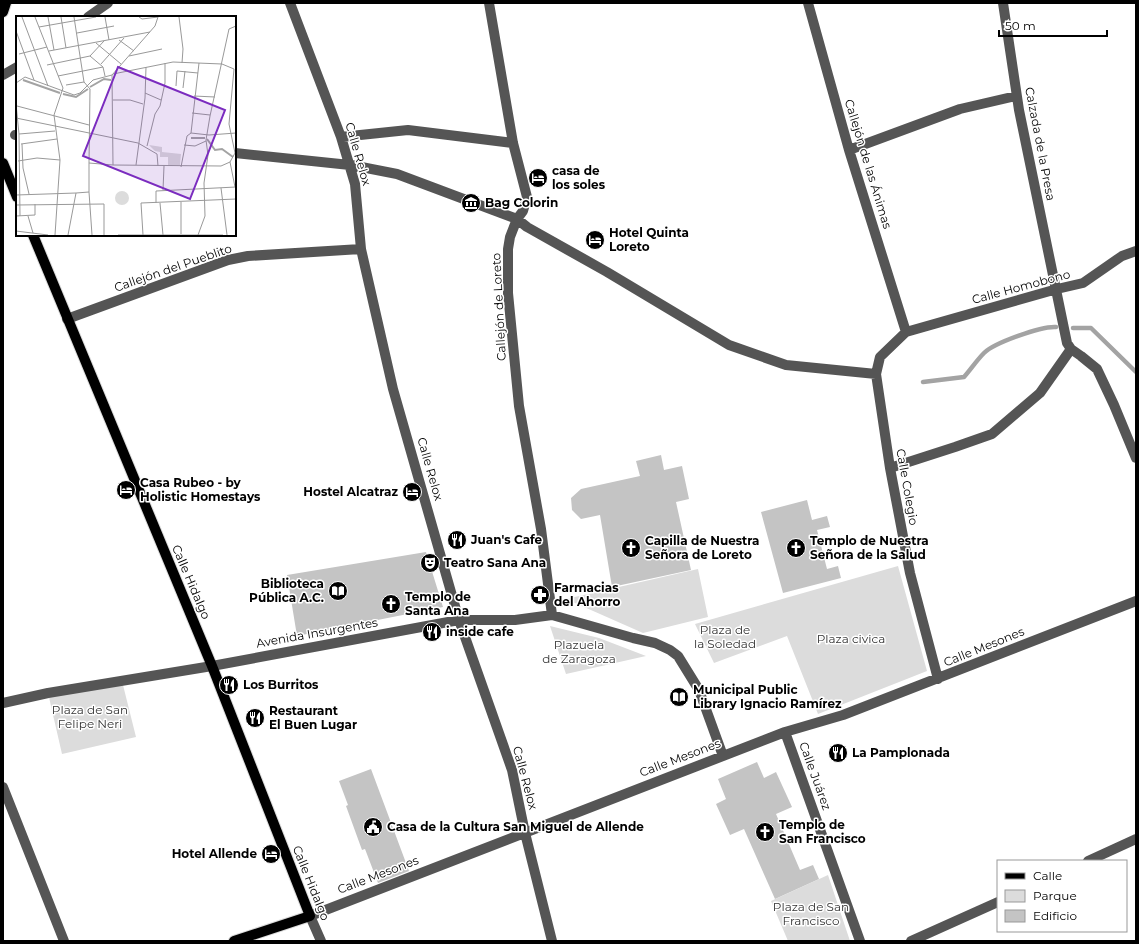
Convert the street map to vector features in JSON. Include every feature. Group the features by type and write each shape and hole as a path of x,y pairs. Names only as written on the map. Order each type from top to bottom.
{"main road":[{"path":"3,12 6,3"},
{"path":"3,163 16,195"},
{"name":"Calle Hidalgo","path":"33,236 212,666 310,916"},
{"name":"Calle Mesones","path":"234,941 310,916"}],"street":[{"path":"89,16 108,3"},
{"name":"Calle Relox","path":"290,3 351,165 356,184 361,249 393,389 459,620 512,770 525,833 552,941"},
{"name":"Callejón de Loreto","path":"489,3 513,143 527,197 523,211 517,219 510,238 508,249 508,293 519,406 541,529 552,615"},
{"name":"Callejón de las Ánimas","path":"808,3 848,150 906,332"},
{"name":"Calzada de la Presa","path":"1003,3 1016,96 1067,343 1071,350"},
{"path":"3,75 16,68"},
{"path":"848,150 960,109 1016,96"},
{"path":"341,137 408,130 513,143"},
{"path":"236,152 351,165 397,174 517,219 527,227 607,272 729,345 786,365 876,374"},
{"name":"Callejón del Pueblito","path":"67,319 228,260 248,256 361,249"},
{"name":"Calle Homobono","path":"906,332 1083,283 1122,256 1136,251"},
{"name":"Calle Colegio","path":"906,332 880,357 876,374 890,468 910,573 938,679"},
{"path":"890,468 992,434 1040,393 1071,350 1097,369 1136,458"},
{"name":"Calle Mesones","path":"310,916 785,732 843,715 1136,601"},
{"name":"Avenida Insurgentes","path":"3,702 48,693 212,666 459,620 515,620 552,615 655,643 670,650 678,656 699,690 723,756"},
{"name":"Calle Juárez","path":"785,732 860,941"},
{"path":"3,787 64,941"},
{"path":"1090,860 1136,839"},
{"path":"912,941 997,902"},
{"name":"Calle Hidalgo","path":"310,916 321,941"}],"green space":[{"name":"Plaza civica","path":"898,566 927,671 818,714 787,636 714,663 695,624"},
{"path":"698,569 708,617 643,633 566,599"},
{"name":"Plazuela de Zaragoza","path":"550,626 599,638 646,656 566,674"},
{"name":"Plaza de San Felipe Neri","path":"122,681 136,737 62,754 48,693"},
{"name":"Plaza de San Francisco","path":"828,875 850,941 788,941 771,901"}],"building":[{"path":"661,455 664,470 682,466 689,499 676,502 691,570 612,587 600,515 581,519 572,510 571,498 581,489 640,476 636,461"},
{"name":"Templo de Nuestra Señora de la Salud","path":"807,500 812,520 827,516 830,527 817,530 827,569 838,566 841,578 783,593 761,512"},
{"name":"Biblioteca Pública A.C.","path":"426,552 443,607 297,636 287,575"},
{"name":"Templo de San Francisco","path":"757,762 764,778 776,772 792,807 776,814 800,870 813,865 819,879 775,899 744,829 730,835 716,804 726,799 718,779"},
{"name":"Casa de la Cultura San Miguel de Allende","path":"371,769 409,871 378,883 365,849 362,850 346,806 348,805 339,781"}],"waterway":[{"path":"923,382 964,377 989,349 1007,340 1029,332 1049,327 1056,327"},
{"path":"1073,328 1091,328 1136,372"}],"place":[{"name":"casa de los soles","path":"538,178"},
{"name":"Bag Colorin","path":"471,203"},
{"name":"Hotel Quinta Loreto","path":"595,240"},
{"name":"Casa Rubeo - by Holistic Homestays","path":"126,490"},
{"name":"Hostel Alcatraz","path":"412,492"},
{"name":"Juan's Cafe","path":"457,540"},
{"name":"Capilla de Nuestra Señora de Loreto","path":"631,548"},
{"name":"Templo de Nuestra Señora de la Salud","path":"796,548"},
{"name":"Teatro Sana Ana","path":"430,563"},
{"name":"Biblioteca Pública A.C.","path":"338,591"},
{"name":"Farmacias del Ahorro","path":"540,595"},
{"name":"Templo de Santa Ana","path":"391,604"},
{"name":"inside cafe","path":"432,632"},
{"name":"Los Burritos","path":"229,685"},
{"name":"Municipal Public Library Ignacio Ramírez","path":"679,697"},
{"name":"Restaurant El Buen Lugar","path":"255,718"},
{"name":"La Pamplonada","path":"838,753"},
{"name":"Casa de la Cultura San Miguel de Allende","path":"373,827"},
{"name":"Templo de San Francisco","path":"765,832"},
{"name":"Hotel Allende","path":"271,854"}],"park label":[{"name":"Plaza de la Soledad","path":"725,637"}]}
